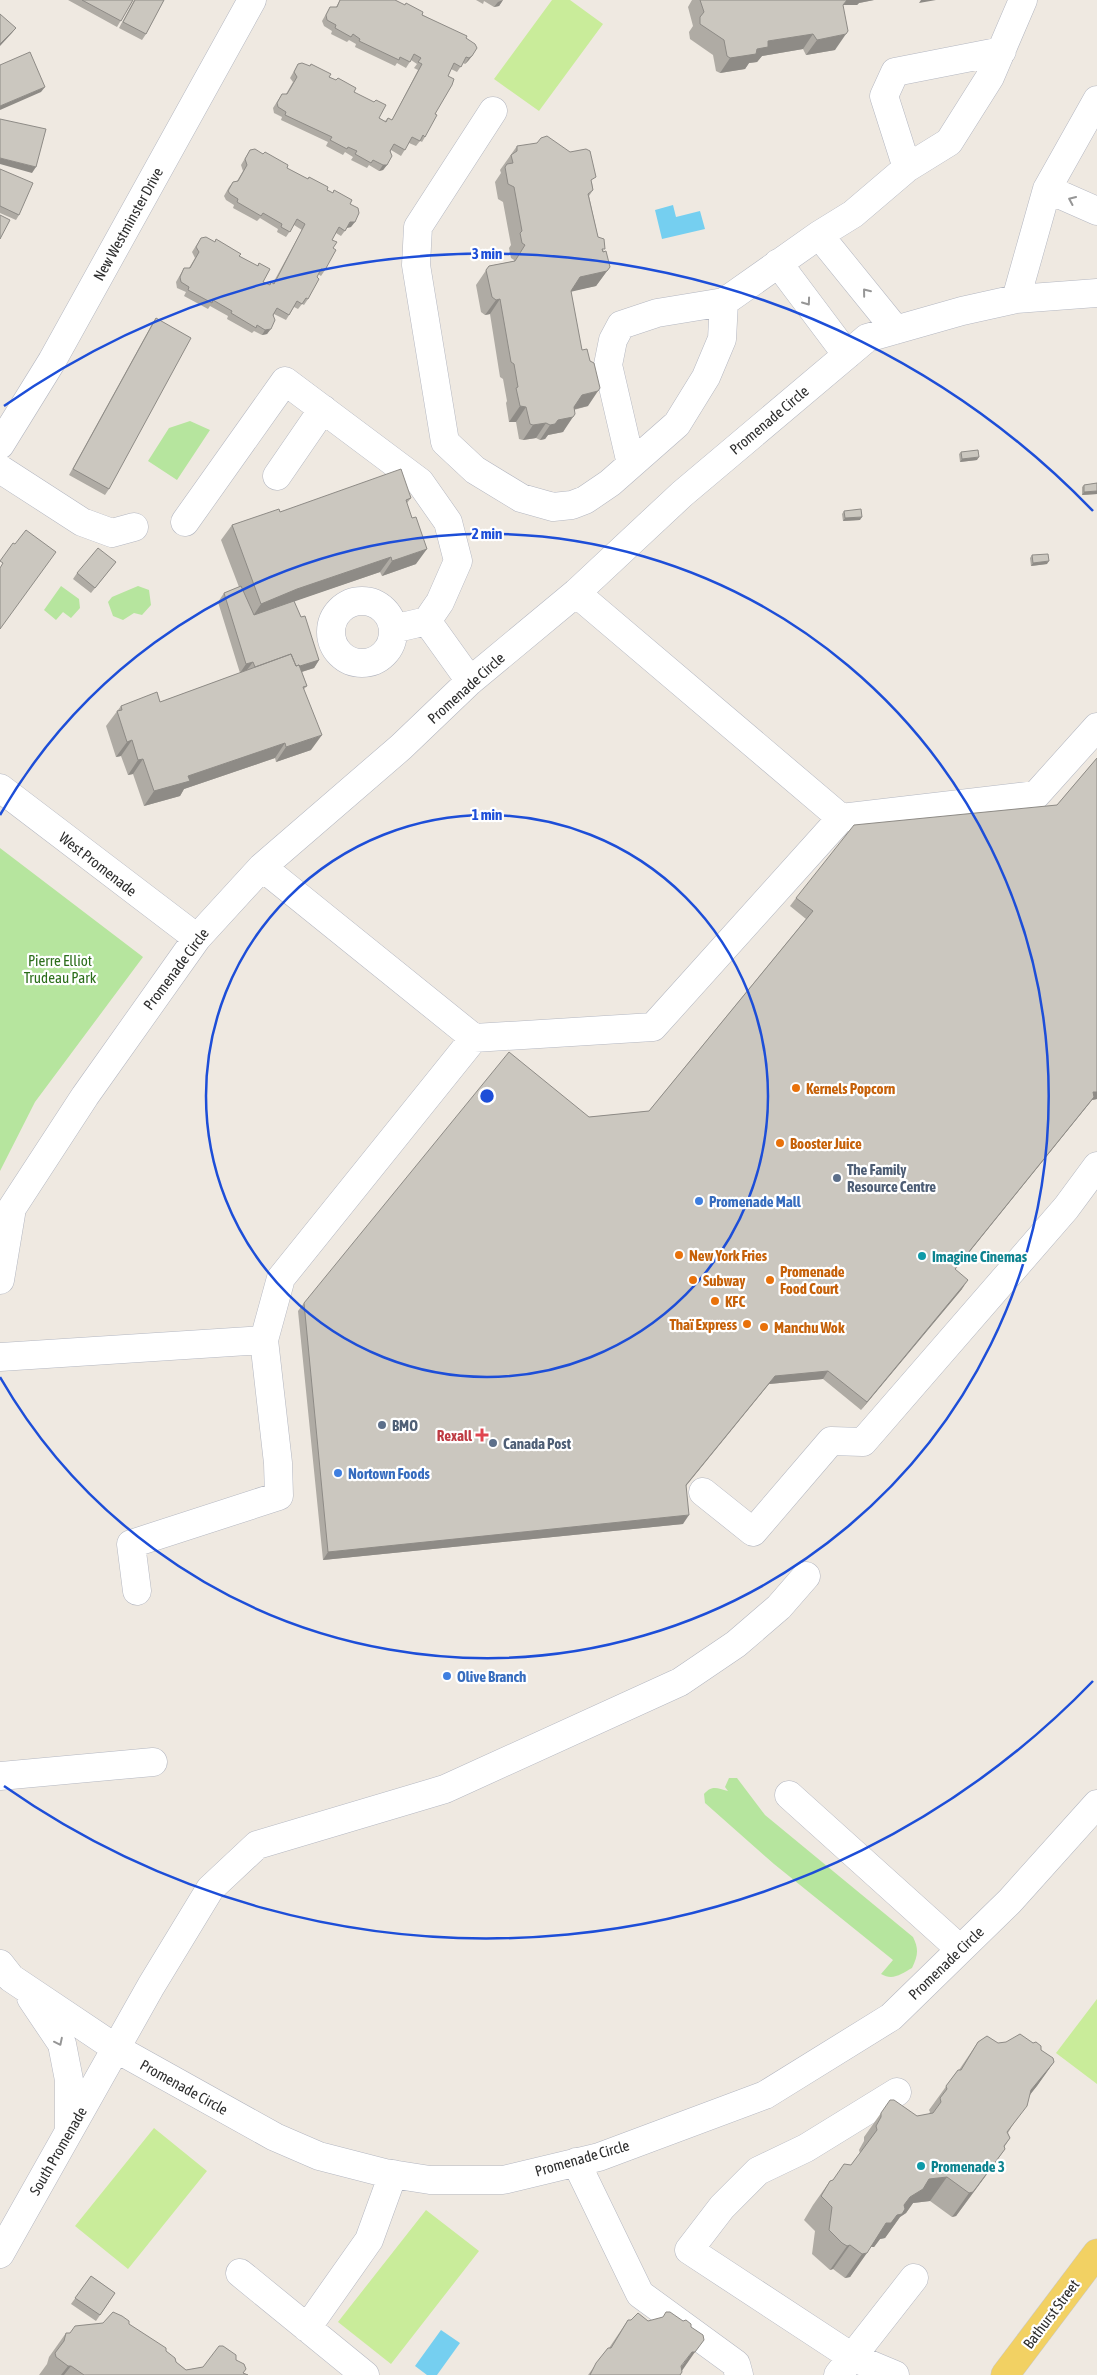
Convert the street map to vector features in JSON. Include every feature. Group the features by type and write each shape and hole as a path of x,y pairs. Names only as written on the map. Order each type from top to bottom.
{"main road":[{"name":"Bathurst Street","path":"1005,2375 1097,2253"}],"street":[{"name":"New Westminster Drive","path":"0,445 52,361 252,0"},
{"path":"631,464 608,365 613,340 621,325 657,313 724,302 778,262 853,214 907,168 949,142 990,77 1023,0"},
{"path":"907,168 884,96 895,72 1002,51"},
{"path":"1016,299 1047,189 1097,100"},
{"path":"493,111 418,227 416,265 445,442 475,470 521,498 554,507 572,505 585,500 631,464 677,424 706,377 722,339 724,302"},
{"path":"1047,189 1097,211"},
{"path":"819,235 896,330"},
{"path":"778,262 847,355"},
{"name":"Promenade Circle","path":"0,1280 12,1208 85,1096 197,938 262,867 401,747 470,681 576,594 682,494 867,338 962,311 1016,299 1097,293"},
{"path":"185,522 286,381 420,482 448,522 458,561 440,602 428,621 393,629"},
{"path":"277,476 323,409"},
{"path":"0,469 82,522 112,533 134,527"},
{"path":"576,594 841,818"},
{"path":"428,621 470,681"},
{"path":"262,867 474,1038 653,1027 841,818 1036,795 1097,728"},
{"name":"West Promenade","path":"0,788 197,938"},
{"path":"137,1591 131,1544 279,1496 278,1463 264,1340 281,1278 474,1038"},
{"path":"703,1492 753,1532 831,1441 863,1442 1066,1208 1097,1166"},
{"path":"0,1357 264,1340"},
{"name":"South Promenade","path":"0,2254 151,1986 210,1889 257,1845 445,1789 680,1682 736,1644 779,1607 806,1576"},
{"path":"0,1776 153,1762"},
{"path":"789,1795 960,1949"},
{"name":"Promenade Circle","path":"0,1964 11,1978 116,2049 275,2137 319,2156 393,2174 430,2180 503,2180 599,2157 765,2095 891,2017 1038,1871 1097,1804"},
{"name":"Promenade Circle","path":"24,1986 62,2044 69,2080 69,2131"},
{"path":"895,2375 853,2369 690,2250 722,2207 758,2170 806,2148 897,2092"},
{"path":"576,2162 640,2294 736,2364 739,2375"},
{"path":"307,2328 369,2240 393,2174"},
{"path":"240,2273 365,2375"},
{"path":"853,2369 914,2278"}],"green space":[{"path":"552,0 570,0 603,24 539,111 494,79"},
{"path":"190,421 210,430 177,480 148,461 169,428"},
{"path":"61,586 79,599 80,608 71,618 63,612 56,620 44,610"},
{"path":"138,586 149,590 151,605 142,615 134,613 123,620 113,616 108,602 112,597"},
{"name":"Pierre Elliot Trudeau Park","path":"0,848 143,957 35,1102 0,1171"},
{"path":"729,1778 737,1778 765,1815 913,1937 917,1952 912,1968 893,1977 881,1974 893,1960 774,1864 705,1803 704,1794 710,1789 715,1788 728,1791 725,1787"},
{"path":"1097,1999 1097,2084 1056,2053"},
{"path":"154,2128 207,2171 128,2269 75,2226"},
{"path":"426,2210 479,2251 391,2364 338,2322"}],"water":[{"path":"673,205 676,217 700,211 705,229 662,239 655,210"},
{"path":"441,2330 460,2343 437,2375 427,2375 415,2366"}],"building":[{"path":"82,0 133,0 121,21"},
{"path":"135,0 164,0 146,34 123,22"},
{"path":"340,0 395,0 405,5 406,3 423,12 422,15 467,36 466,38 475,44 477,48 472,56 466,57 461,67 454,63 448,76 454,79 452,85 435,114 437,115 425,137 423,135 420,141 412,137 405,150 394,144 390,151 392,156 387,165 373,160 371,163 355,154 357,151 348,147 347,149 330,140 332,137 285,115 286,112 278,107 277,103 282,94 287,94 297,77 294,72 298,64 302,63 310,66 311,64 331,74 329,77 336,80 338,78 356,88 354,92 374,102 376,100 386,105 379,118 386,122 388,118 392,120 422,64 418,62 421,58 414,54 410,62 400,57 399,60 359,41 360,39 353,34 351,37 335,28 336,25 327,20 326,15 330,7 337,7"},
{"path":"700,0 847,0 843,5 848,31 846,34 817,40 813,34 768,41 768,47 757,49 756,54 730,58 727,56 724,40 700,24 700,17 704,12"},
{"path":"0,14 16,28 0,44"},
{"path":"30,52 45,87 0,106 0,65"},
{"path":"0,119 46,129 36,167 0,158"},
{"path":"547,136 570,152 586,149 590,151 596,177 591,180 593,190 588,194 598,237 604,239 605,249 602,249 603,252 606,251 610,267 607,271 580,277 571,291 582,350 587,349 590,361 594,363 600,388 598,391 582,395 574,407 575,414 573,417 558,420 555,424 550,425 546,423 533,425 530,424 526,407 520,406 514,364 511,362 500,299 496,300 492,297 486,270 489,266 515,261 525,245 522,243 520,233 522,231 514,187 508,184 505,167 507,164 513,163 511,155 517,151 517,146 537,143 541,138"},
{"path":"255,149 263,154 265,152 288,165 287,168 308,179 309,177 328,187 327,190 333,193 334,190 352,200 350,204 358,208 359,213 355,222 350,222 345,231 339,227 332,240 337,242 333,248 336,250 325,270 321,269 317,277 319,279 308,299 306,298 302,304 297,301 289,315 277,308 273,315 275,320 271,329 265,330 257,325 256,328 213,300 212,303 188,290 189,287 181,282 180,277 184,268 190,268 199,252 196,247 201,238 206,237 215,242 216,239 241,254 239,256 258,266 259,263 270,269 263,282 270,285 271,282 274,284 305,224 297,219 290,232 281,227 282,224 263,213 261,216 237,202 238,199 228,191 233,182 238,181 247,165 245,159 250,150"},
{"path":"0,169 33,183 19,215 0,206"},
{"path":"0,215 10,220 0,239"},
{"path":"156,318 191,338 109,489 73,469"},
{"path":"978,450 979,457 962,459 961,452"},
{"path":"401,469 411,498 406,500 412,518 416,517 427,549 392,561 391,557 297,589 261,604 232,525 279,509 280,512"},
{"path":"1097,483 1097,491 1084,492 1084,485"},
{"path":"861,509 862,517 845,518 844,511"},
{"path":"26,530 56,552 0,629 0,568 3,563 0,561 13,543 15,544"},
{"path":"98,548 116,562 95,588 77,573"},
{"path":"1048,554 1049,561 1033,563 1032,555"},
{"path":"241,586 254,615 294,601 301,617 305,616 319,660 296,666 291,654 255,667 253,662 246,664 224,593"},
{"path":"291,654 296,666 299,665 307,686 303,687 322,735 286,747 285,743 188,776 190,781 154,791 143,759 138,760 132,740 127,742 117,711 122,710 121,706 157,692 160,702"},
{"name":"Promenade Mall","path":"1097,758 1097,1092 1093,1092 1094,1097 955,1269 968,1280 867,1402 828,1371 775,1376 686,1485 689,1515 328,1552 304,1303 509,1052 589,1117 649,1111 813,911 796,898 854,825 1057,805"},
{"name":"Promenade 3","path":"1020,2034 1041,2046 1041,2050 1053,2058 1054,2062 1031,2090 1027,2106 1007,2132 1010,2138 1004,2146 1005,2149 973,2192 969,2193 947,2177 929,2179 923,2189 910,2197 904,2205 905,2209 902,2214 897,2215 891,2223 886,2223 867,2253 862,2254 850,2245 847,2246 842,2243 829,2230 832,2207 821,2196 844,2164 851,2165 877,2130 876,2126 881,2113 890,2100 894,2100 917,2116 933,2113 941,2102 940,2098 947,2089 946,2086 958,2070 961,2070 978,2042 987,2036 998,2043 1006,2042"},
{"path":"91,2276 115,2293 100,2315 75,2298"},
{"path":"113,2312 122,2316 129,2321 129,2324 166,2348 166,2351 175,2358 176,2362 186,2370 203,2367 219,2346 223,2346 236,2355 236,2360 244,2364 246,2369 243,2373 248,2375 84,2375 56,2357 55,2353 64,2341 66,2333 70,2333 75,2326 103,2323"},
{"path":"666,2312 670,2312 683,2321 686,2320 691,2324 691,2327 703,2335 704,2340 681,2366 682,2372 680,2375 590,2375 596,2363 608,2348 611,2348 628,2320 631,2320 638,2313 648,2321 663,2317"}],"place":[{"name":"Kernels Popcorn","path":"796,1088"},
{"name":"Booster Juice","path":"780,1143"},
{"name":"The Family Resource Centre","path":"837,1178"},
{"name":"Promenade Mall","path":"699,1201"},
{"name":"New York Fries","path":"679,1255"},
{"name":"Imagine Cinemas","path":"922,1256"},
{"name":"Subway","path":"693,1280"},
{"name":"Promenade Food Court","path":"770,1280"},
{"name":"KFC","path":"715,1301"},
{"name":"Thaï Express","path":"747,1324"},
{"name":"Manchu Wok","path":"764,1327"},
{"name":"BMO","path":"382,1425"},
{"name":"Rexall","path":"482,1435"},
{"name":"Canada Post","path":"493,1443"},
{"name":"Nortown Foods","path":"338,1473"},
{"name":"Olive Branch","path":"447,1676"},
{"name":"Promenade 3","path":"921,2166"}]}
